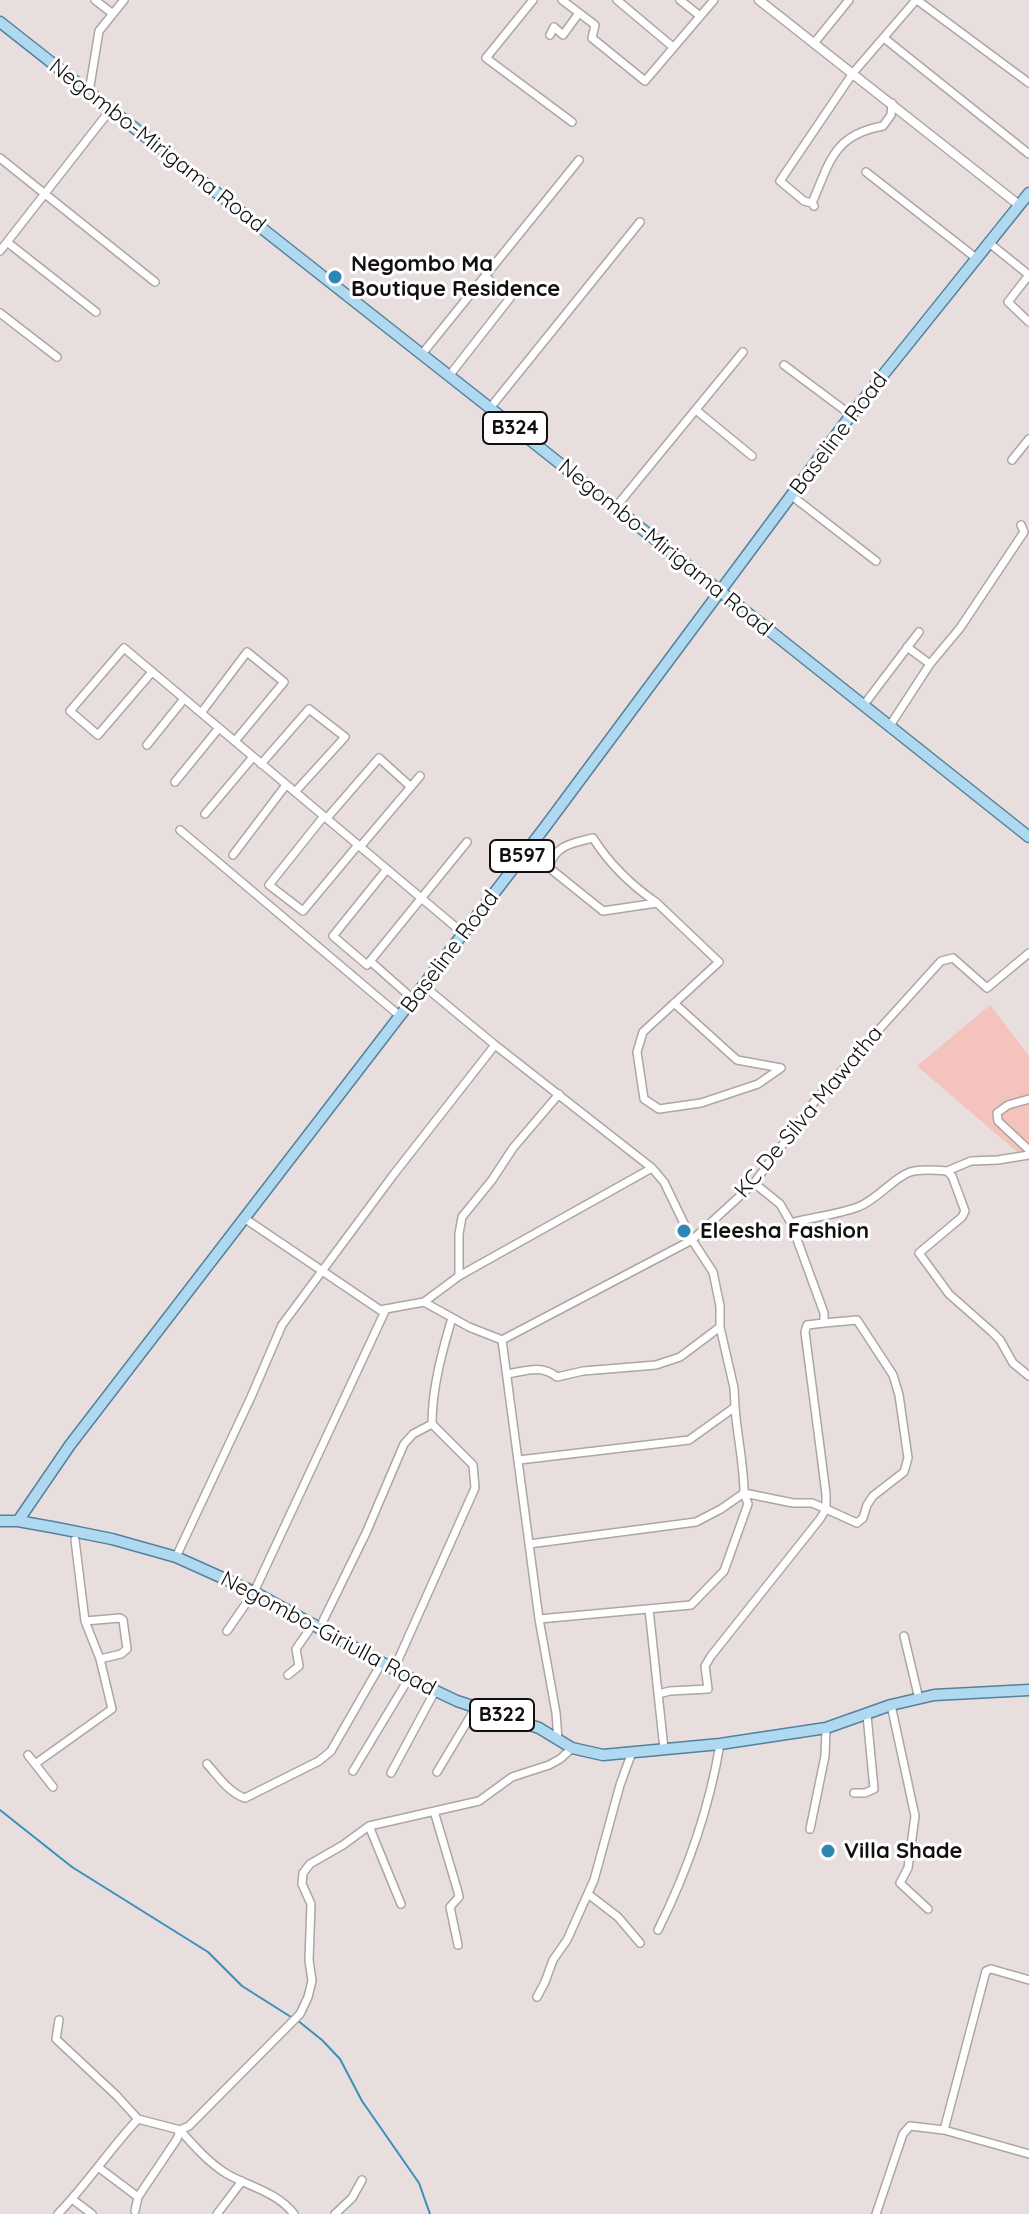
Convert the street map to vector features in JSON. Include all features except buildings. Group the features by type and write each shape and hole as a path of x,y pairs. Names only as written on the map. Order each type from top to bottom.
{"main road":[{"name":"Negombo-Mirigama Road","path":"0,22 1029,837"},
{"name":"Baseline Road","path":"18,1521 70,1445 464,934 851,415 1029,193"},
{"name":"Negombo-Giriulla Road","path":"0,1521 18,1521 112,1539 176,1557 254,1592 435,1691 539,1728 572,1748 603,1755 720,1744 826,1728 891,1705 934,1695 1029,1690"}],"street":[{"path":"95,0 113,14"},
{"path":"89,92 99,31 124,0"},
{"path":"533,0 486,58 572,122"},
{"path":"562,0 595,25 592,38 645,81 714,0"},
{"path":"617,0 673,47"},
{"path":"680,0 700,16"},
{"path":"759,0 1019,205"},
{"path":"833,0 843,7"},
{"path":"815,42 849,0"},
{"path":"892,103 891,115 883,126 843,142 834,153 813,205 780,181 853,73 916,0 1029,83"},
{"path":"550,35 554,27 563,35 579,13"},
{"path":"884,38 1029,154"},
{"path":"0,251 111,109"},
{"path":"0,158 155,282"},
{"path":"422,354 579,160"},
{"path":"866,172 976,258"},
{"path":"490,408 640,222"},
{"path":"7,242 96,312"},
{"path":"988,242 1029,275 1008,302 1029,322"},
{"path":"449,376 510,298 485,276"},
{"path":"0,313 57,357"},
{"path":"615,508 743,352"},
{"path":"784,365 851,415"},
{"path":"696,410 752,456"},
{"path":"1012,460 1029,439"},
{"path":"792,496 876,561"},
{"path":"889,727 1024,532 1021,525"},
{"path":"863,706 919,632"},
{"path":"907,647 930,664"},
{"path":"152,672 98,735 70,711 124,648 464,934"},
{"path":"201,713 247,652 284,682 235,741"},
{"path":"147,745 184,699"},
{"path":"261,764 309,709 345,737 295,792"},
{"path":"175,782 219,728"},
{"path":"205,814 253,757"},
{"path":"411,787 379,758 269,885 303,911 411,787 420,776"},
{"path":"233,855 286,785"},
{"path":"180,830 400,1016"},
{"path":"549,867 560,847 593,838 628,882 657,903 719,962 674,1003 643,1032 637,1052 644,1099 659,1109 701,1103 758,1084 781,1068 737,1060 674,1003"},
{"path":"387,869 333,936 367,965 467,842"},
{"path":"527,850 603,911 657,903"},
{"name":"KC De Silva Mawatha","path":"502,1340 692,1240 754,1183 818,1097 941,961 953,958 987,988 1029,953"},
{"path":"370,961 413,999"},
{"path":"424,986 652,1168 674,1200 692,1240 713,1272 720,1306 720,1327 734,1388 744,1493 748,1504 724,1571 691,1605 539,1619"},
{"path":"176,1557 282,1325 495,1045"},
{"path":"459,1276 462,1217 513,1148 559,1094"},
{"path":"1029,1099 1008,1105 997,1113 998,1121 1029,1152"},
{"path":"791,1223 860,1207 912,1172 947,1171 971,1161 998,1160 1029,1152"},
{"path":"244,1218 380,1310 424,1302 459,1276 652,1168"},
{"path":"947,1171 952,1176 965,1211 962,1217 919,1253 949,1294 1000,1340 1013,1363 1029,1376"},
{"path":"754,1183 780,1204 791,1223 824,1313 824,1323"},
{"path":"424,1302 469,1327 502,1340 558,1740"},
{"path":"227,1631 254,1592 386,1309"},
{"path":"394,1669 475,1488 473,1465 432,1424 432,1401 452,1318"},
{"path":"529,1544 696,1522 744,1493 793,1503 812,1503 826,1509 857,1523 863,1518 873,1496 904,1472 908,1458 893,1375 857,1320 807,1325 805,1332 826,1509 711,1656 705,1666 708,1689 658,1694"},
{"path":"507,1374 540,1368 557,1377 583,1371 656,1365 680,1357 720,1327"},
{"path":"519,1460 689,1440 735,1407"},
{"path":"288,1675 299,1666 296,1649 317,1625 366,1533 404,1444 413,1434 432,1424"},
{"path":"35,1764 112,1709 100,1659 85,1621 75,1540"},
{"path":"649,1609 664,1749"},
{"path":"85,1621 123,1620 127,1649 121,1654 100,1659"},
{"path":"904,1636 919,1699"},
{"path":"207,1764 231,1790 245,1798 319,1761 331,1751 382,1662"},
{"path":"353,1771 409,1678"},
{"path":"391,1773 435,1691"},
{"path":"891,1705 915,1816 908,1868 900,1883 928,1909"},
{"path":"437,1772 476,1707"},
{"path":"854,1793 874,1789 867,1715"},
{"path":"810,1829 825,1756 826,1728"},
{"path":"658,1930 679,1888 700,1833 720,1744"},
{"path":"135,2211 138,2197 180,2130 189,2126 300,2014 312,1981 309,1960 311,1904 302,1884 303,1873 310,1864 369,1826 479,1801 512,1777 549,1765 572,1748"},
{"path":"537,1997 594,1880 632,1752"},
{"path":"28,1755 53,1787"},
{"path":"434,1811 459,1897 450,1907 458,1945"},
{"path":"369,1826 401,1904"},
{"path":"588,1894 618,1917 640,1943"},
{"path":"944,2130 986,1971 991,1969 1029,1980"},
{"path":"59,2020 56,2039 138,2119 180,2130 202,2155 226,2173 266,2192 288,2206 294,2214"},
{"path":"58,2214 138,2119"},
{"path":"876,2214 903,2134 910,2126 944,2130 1029,2154"},
{"path":"98,2167 138,2197"},
{"path":"335,2214 352,2198 362,2180"},
{"path":"217,2214 242,2181"},
{"path":"72,2199 92,2214"}],"shaded area":[{"path":"990,1005 1029,1056 1029,1162 917,1066"}],"waterway":[{"path":"0,1810 72,1867 208,1952 242,1986 291,2017"},
{"path":"297,2020 340,2059 362,2101 419,2183 430,2214"}],"place":[{"name":"Negombo Ma Boutique Residence","path":"335,277"},
{"name":"Eleesha Fashion","path":"684,1231"},
{"name":"Villa Shade","path":"828,1851"}]}
